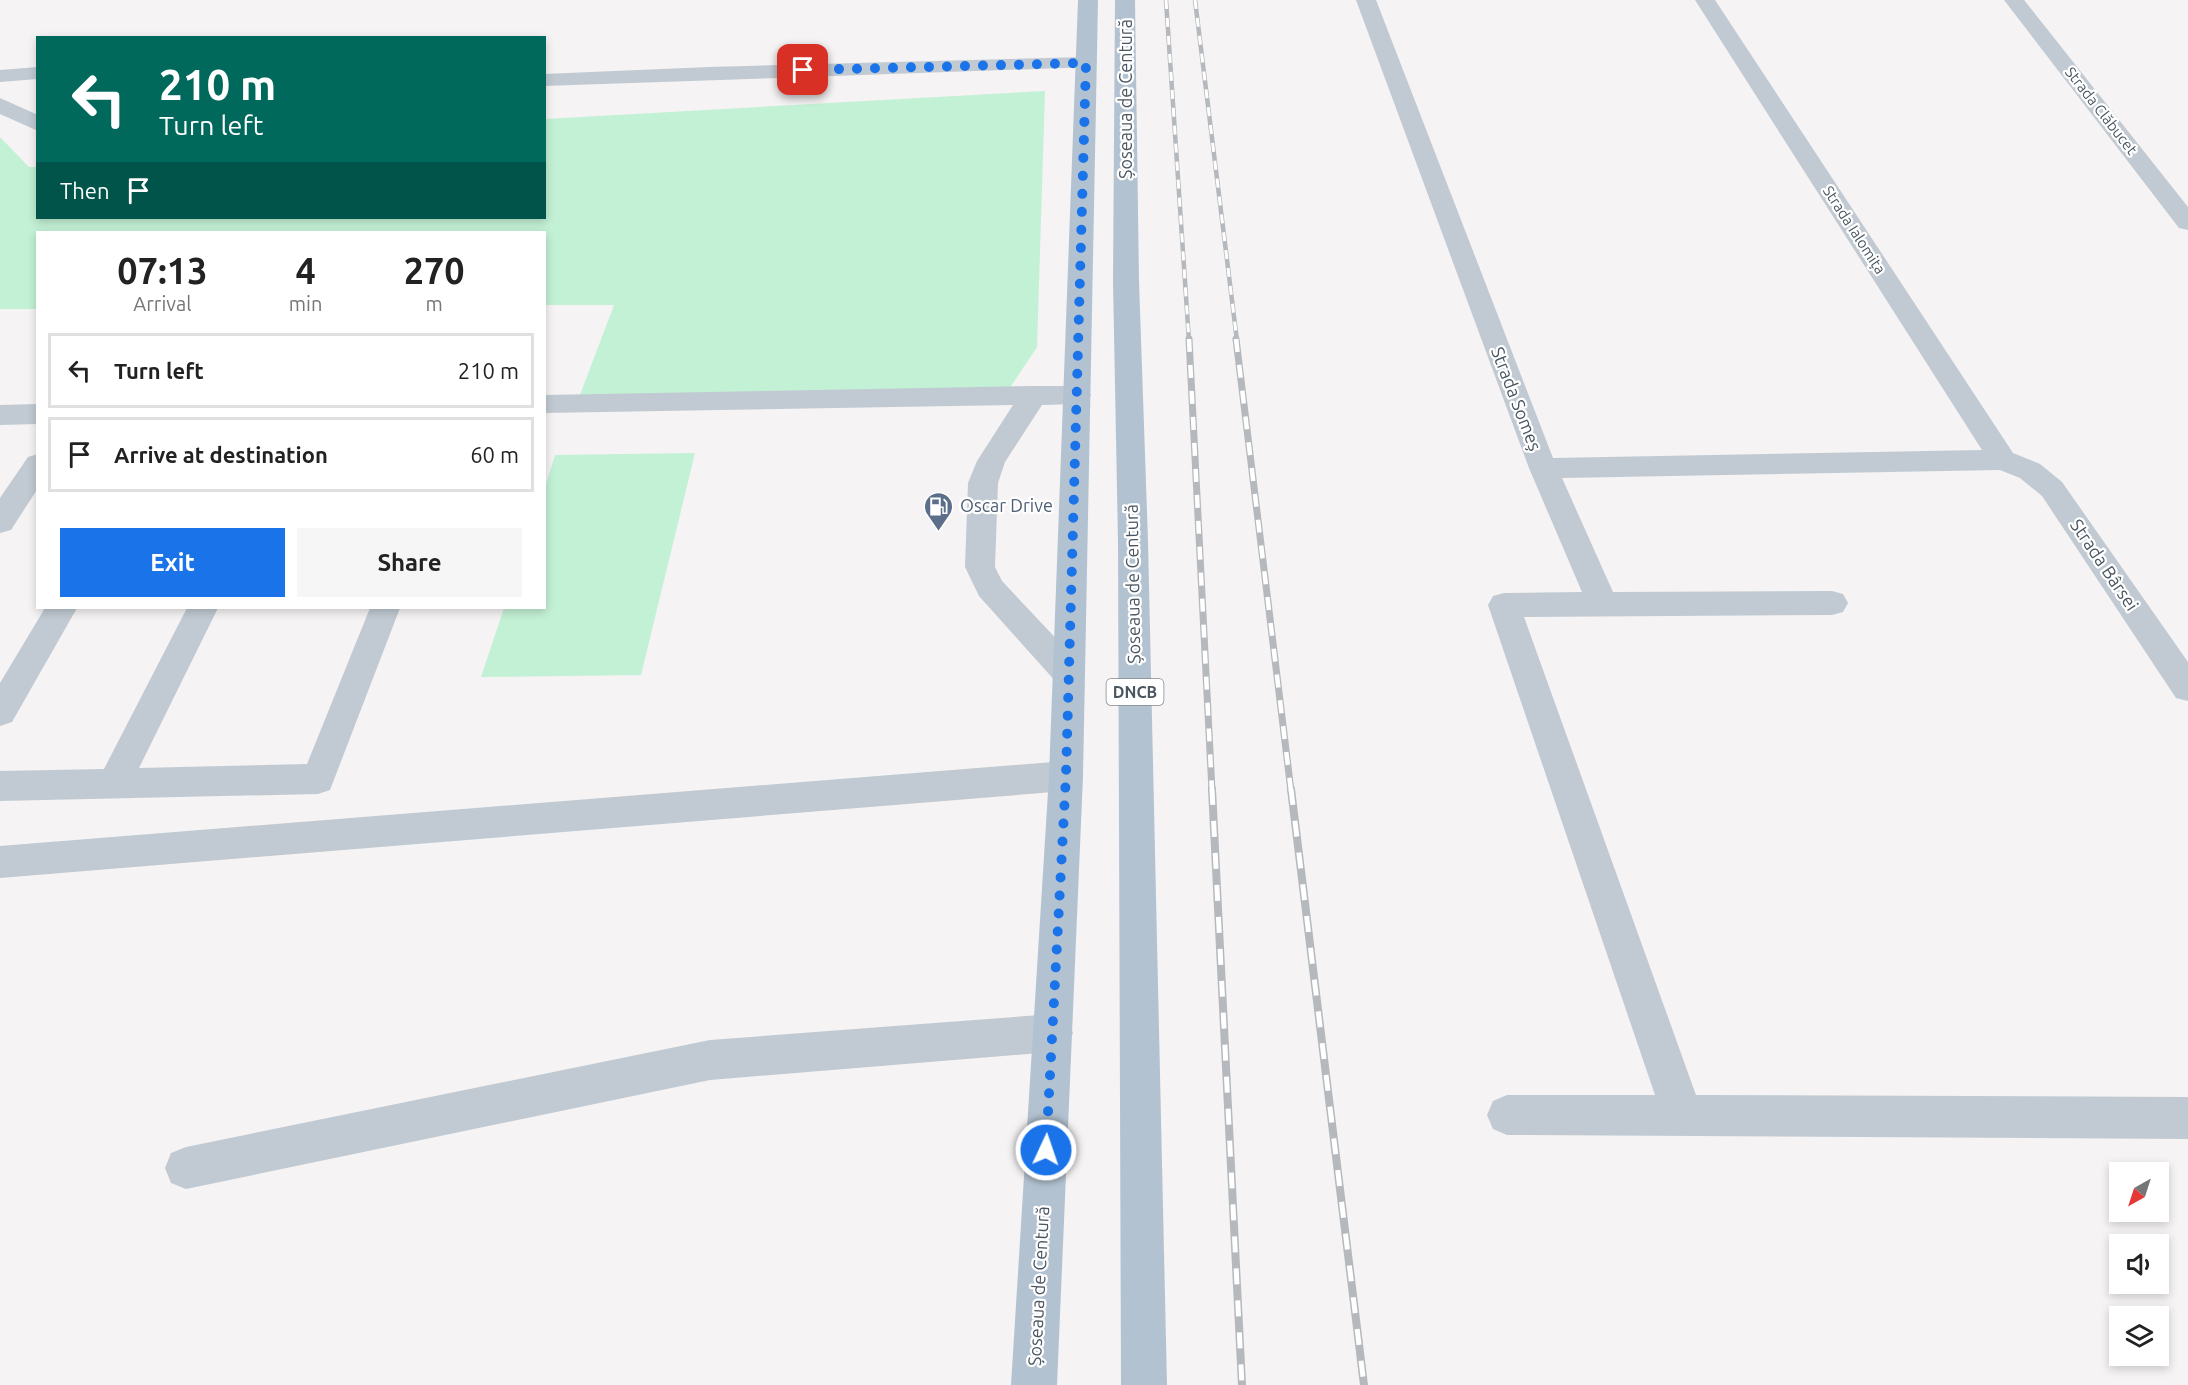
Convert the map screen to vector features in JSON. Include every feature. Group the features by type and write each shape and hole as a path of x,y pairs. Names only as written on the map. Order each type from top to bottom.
{"main road":[{"name":"Șoseaua de Centură","path":"1034,1385 1066,776 1088,0"},
{"name":"Șoseaua de Centură","path":"1125,0 1126,281 1133,541 1144,1385"}],"street":[{"name":"Strada Someș","path":"1366,0 1543,468 2003,460"},
{"name":"Strada Ialomița","path":"1705,0 2003,460"},
{"name":"Strada Clăbucet","path":"2014,0 2188,223"},
{"path":"546,80 709,73 1086,63"},
{"path":"0,76 36,73"},
{"path":"0,105 36,123"},
{"path":"1034,395 991,461 983,483 980,567 990,588 1069,674"},
{"path":"546,404 1077,395"},
{"path":"0,415 36,414"},
{"name":"Strada Bârsei","path":"2003,460 2030,471 2052,489 2188,688"},
{"path":"0,522 36,467"},
{"path":"1543,468 1603,605"},
{"path":"1683,1116 1504,605 1832,603"},
{"path":"0,712 60,609"},
{"path":"114,784 202,609"},
{"path":"0,786 318,779 385,609"},
{"path":"0,862 1066,776"},
{"path":"186,1168 710,1060 1053,1033"},
{"path":"1507,1115 2188,1119"}],"green space":[{"path":"1045,91 1037,347 1009,389 580,395 614,305 546,305 546,231 36,231 36,309 0,309 0,137 29,167 36,167 36,219 546,219 546,119"},
{"path":"695,453 641,675 481,677 504,609 546,609 546,484 555,455"}],"railway":[{"path":"1166,0 1189,341"},
{"path":"1195,0 1237,341"},
{"path":"1189,339 1212,791"},
{"path":"1236,339 1291,791"},
{"path":"1212,789 1242,1385"},
{"path":"1291,789 1364,1385"}],"place":[{"name":"Oscar Drive","path":"939,532"}],"route":[{"path":"803,70 1086,63 1066,776 1046,1150"}]}
